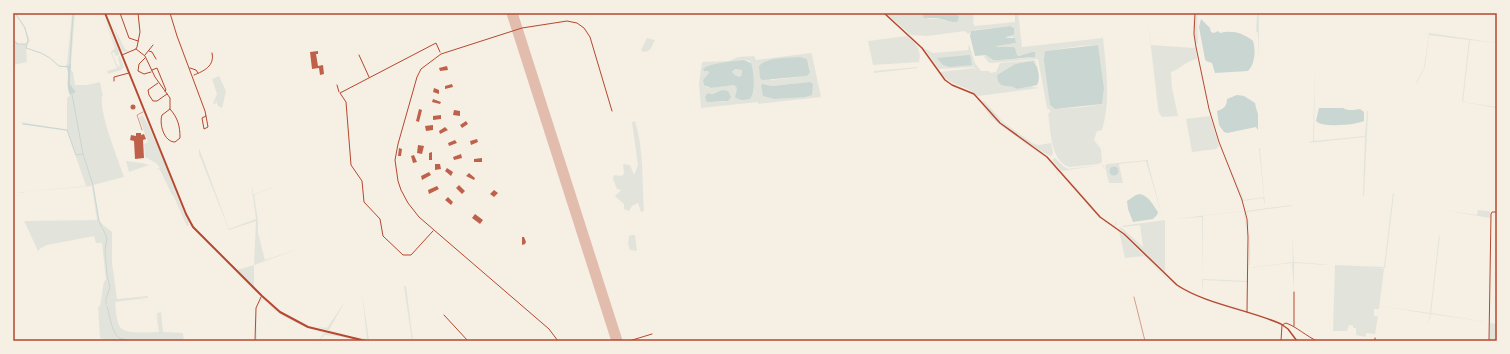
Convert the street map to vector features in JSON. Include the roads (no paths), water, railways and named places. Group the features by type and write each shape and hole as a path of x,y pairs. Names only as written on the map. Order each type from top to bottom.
{"main road":[{"path":"105,13 144,112 186,214 192,225 200,235 280,312 302,324 366,341"},
{"path":"884,13 922,48 945,80 952,85 974,94 992,116 1047,157 1096,213 1121,231 1172,281 1181,288 1207,299 1282,324 1297,341"}],"street":[{"path":"120,13 129,38 138,41"},
{"path":"136,49 140,32 138,13"},
{"path":"170,13 177,36 193,75 206,116 208,127 204,129 202,118 206,116"},
{"path":"1195,13 1194,34 1209,109 1216,132 1242,200 1247,219 1247,312"},
{"path":"558,341 549,329 419,217 408,204 398,181 395,160 398,144 414,85 421,69 441,54 522,28 556,22 568,21 577,23 584,28 590,37 612,111"},
{"path":"340,93 436,43 440,52"},
{"path":"153,45 139,64 138,71 144,74 157,68 166,90 165,91"},
{"path":"122,55 136,49"},
{"path":"136,49 145,57 171,101 170,109 177,118 180,129 180,138 175,142 171,142 168,139 161,121 162,115 170,109"},
{"path":"149,51 152,52 156,59"},
{"path":"193,75 204,71 211,64 213,57 212,53"},
{"path":"359,55 370,77"},
{"path":"190,68 199,73"},
{"path":"114,81 114,77 129,73"},
{"path":"159,83 148,90 153,101 157,101 167,94"},
{"path":"337,86 346,102 351,166 362,179 364,202 380,219 383,236 403,255 409,256 433,231"},
{"path":"1489,341 1491,214 1492,212 1497,212"},
{"path":"1294,292 1294,327"},
{"path":"255,341 256,308 262,296"},
{"path":"444,315 468,341"},
{"path":"1281,341 1282,324 1286,323 1317,341"},
{"path":"629,341 652,334"}],"lane":[{"path":"142,130 137,115 144,112"}],"waterway":[{"path":"15,13 25,28 28,40 26,48 50,58"},
{"path":"70,62 73,13"},
{"path":"13,39 17,44 26,44"},
{"path":"51,59 59,66 68,67"},
{"path":"72,94 83,154 93,185 99,221 102,228"},
{"path":"23,124 67,130 76,155 83,154"},
{"path":"103,229 107,238 105,250 107,275 110,287 106,304"},
{"path":"107,306 114,332 119,338 128,341"}]}
